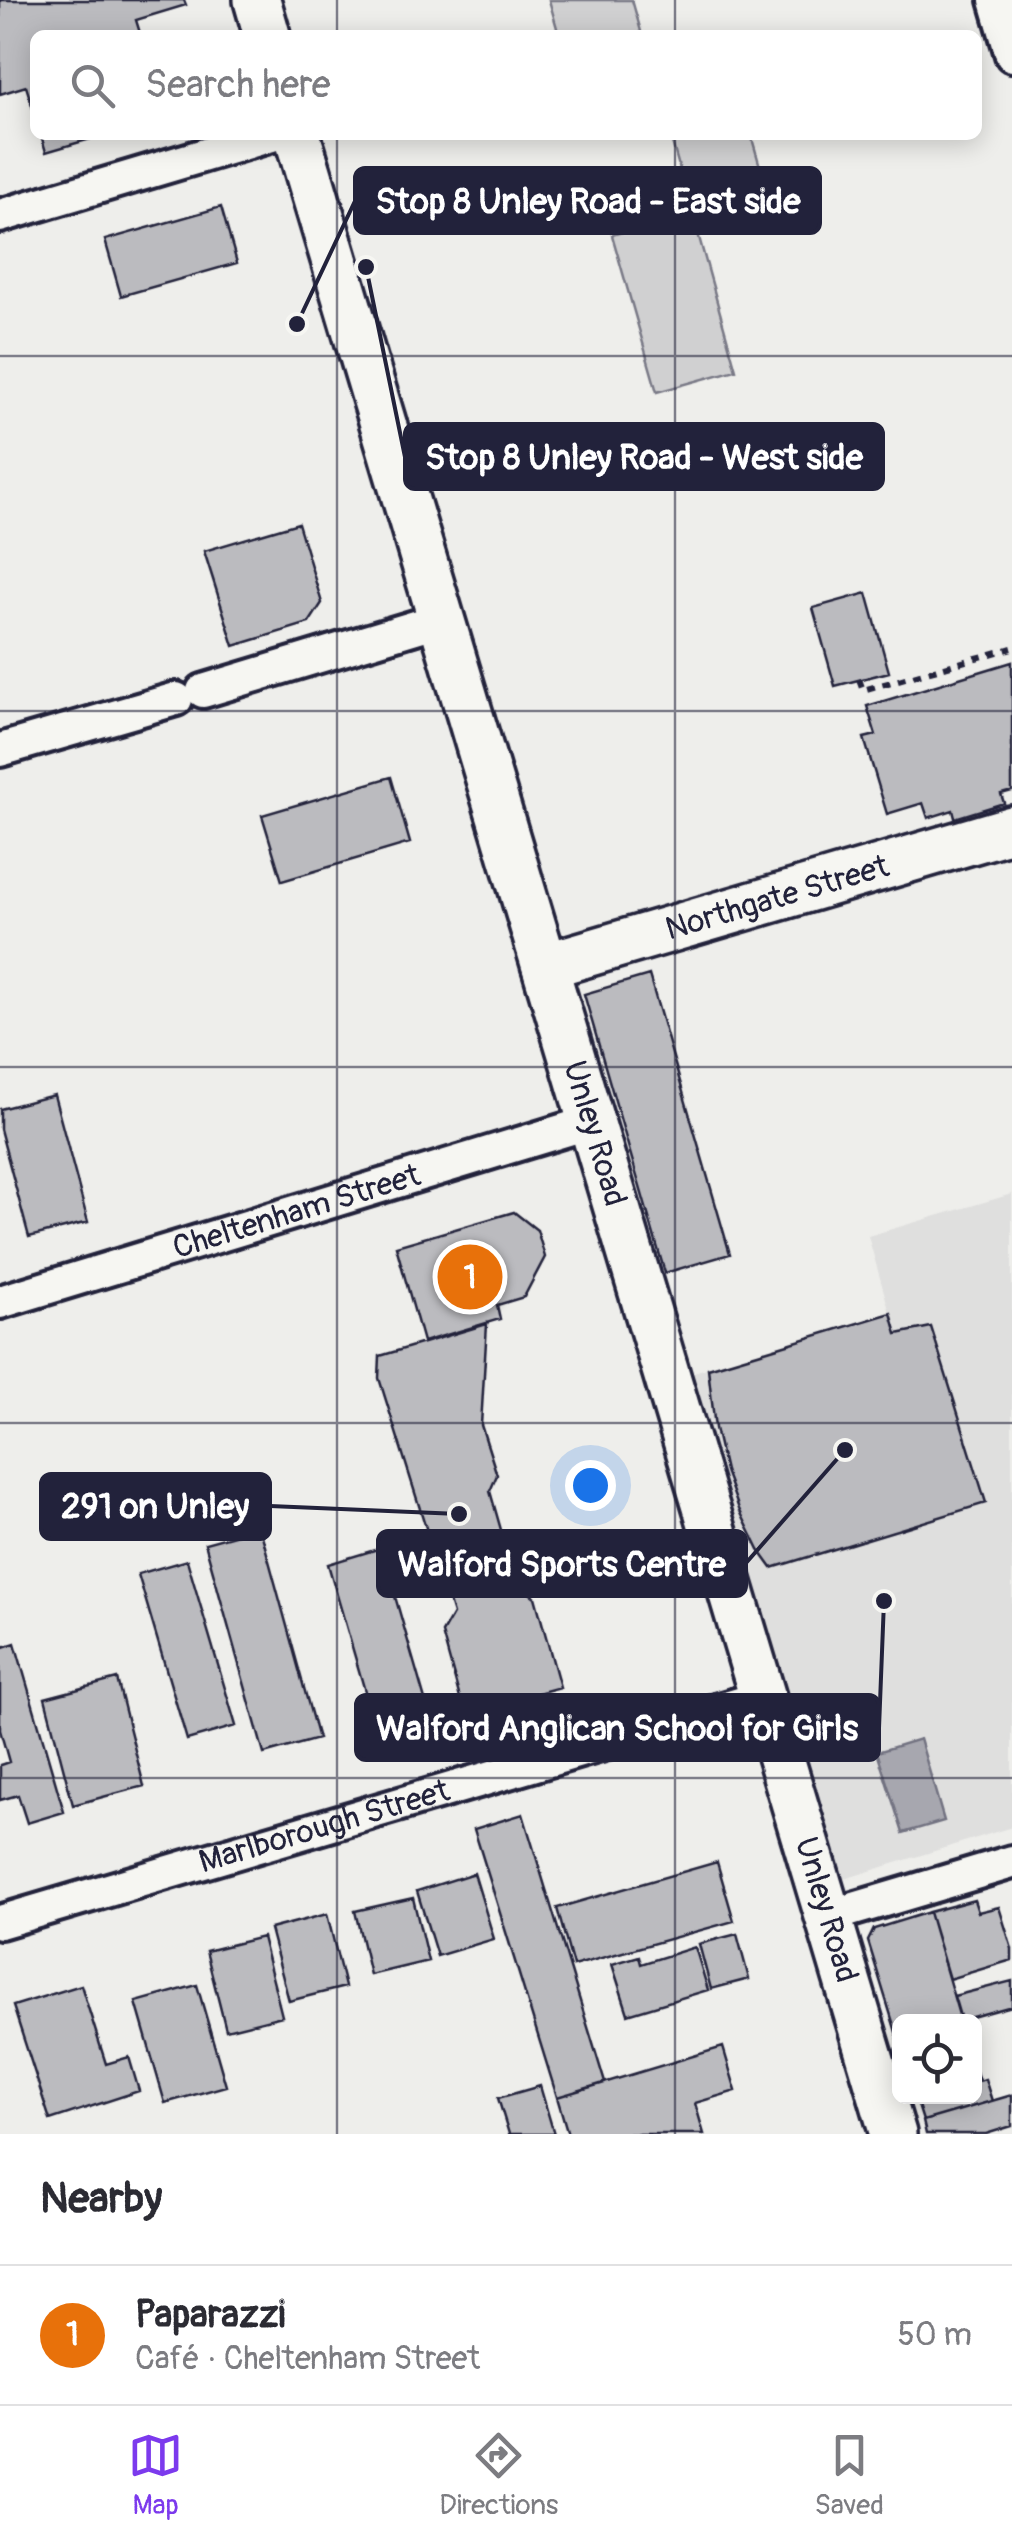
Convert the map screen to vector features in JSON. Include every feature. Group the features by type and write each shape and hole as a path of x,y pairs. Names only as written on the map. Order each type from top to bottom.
{"main road":[{"path":"256,0 265,30"},
{"name":"Unley Road","path":"298,140 893,2134"},
{"name":"Northgate Street","path":"545,966 1012,829"}],"street":[{"path":"996,0 1012,55"},
{"path":"0,216 255,140"},
{"path":"0,750 442,619"},
{"name":"Cheltenham Street","path":"0,1302 591,1122"},
{"name":"Marlborough Street","path":"0,1922 763,1697"},
{"path":"827,1917 1012,1862"}],"path":[{"path":"859,680 862,690 1012,648"}],"shaded area":[{"path":"549,0 632,0 641,30 558,30"},
{"path":"671,140 752,140 763,177 688,198"},
{"path":"692,212 736,370 657,392 612,235"},
{"path":"1012,1194 1012,1827 841,1880 687,1374 890,1313 868,1236"},
{"path":"920,1739 944,1821 903,1833 877,1752"}],"building":[{"path":"0,0 184,0 186,5 136,20 139,30 30,30 30,99 26,86 0,94"},
{"path":"42,140 87,140 46,152"},
{"path":"221,207 237,263 121,296 105,240"},
{"path":"298,523 322,603 309,623 234,646 204,551"},
{"path":"867,593 889,672 835,686 813,608"},
{"path":"1012,662 1012,791 1001,794 1004,803 955,818 953,810 928,818 923,803 887,814 864,738 876,735 867,706"},
{"path":"391,777 410,843 282,881 262,815"},
{"path":"649,975 730,1254 665,1273 584,994"},
{"path":"54,1095 88,1222 29,1237 0,1129 0,1109"},
{"path":"514,1212 537,1230 545,1257 524,1297 497,1305 500,1319 423,1342 396,1246"},
{"path":"891,1313 897,1334 931,1327 986,1503 772,1568 739,1509 725,1471 708,1368"},
{"path":"487,1324 481,1425 497,1475 490,1491 503,1537 513,1542 524,1589 535,1597 560,1687 464,1713 442,1633 453,1614 379,1378 380,1356"},
{"path":"260,1528 318,1739 264,1754 205,1543"},
{"path":"381,1548 429,1714 376,1729 328,1564"},
{"path":"187,1560 236,1726 187,1740 138,1574"},
{"path":"15,1643 64,1812 27,1823 18,1795 0,1800 0,1765 9,1762 0,1730 0,1648"},
{"path":"117,1679 144,1786 73,1805 45,1698"},
{"path":"523,1814 605,2083 557,2097 474,1829"},
{"path":"717,1862 734,1921 573,1966 557,1908"},
{"path":"474,1873 494,1939 437,1956 417,1891"},
{"path":"413,1898 428,1961 370,1975 355,1911"},
{"path":"974,1900 978,1912 999,1907 1012,1960 949,1979 929,1912"},
{"path":"929,1912 959,2014 892,2014 892,2019 868,1941 874,1929"},
{"path":"327,1914 345,1987 289,2001 270,1929"},
{"path":"737,1934 749,1979 711,1989 699,1944"},
{"path":"262,1937 282,2016 226,2030 206,1951"},
{"path":"695,1947 708,1990 628,2014 612,1964 639,1956 641,1964"},
{"path":"1012,1981 1012,2006 982,2014 959,2014 954,1996"},
{"path":"81,1985 106,2064 129,2057 139,2091 50,2120 13,2006"},
{"path":"197,1985 226,2086 165,2103 136,2002"},
{"path":"723,2047 736,2091 695,2103 704,2134 568,2134 557,2097"},
{"path":"985,2079 992,2101 982,2104 982,2080"},
{"path":"540,2086 554,2134 509,2134 498,2098"},
{"path":"1012,2095 1012,2126 986,2134 926,2134 923,2121"},
{"path":"918,2104 982,2104 923,2121"}],"place":[{"name":"Stop 8 Unley Road - West side","path":"366,267"},
{"name":"Stop 8 Unley Road - East side","path":"297,324"},
{"name":"Paparazzi","path":"470,1277"},
{"name":"Walford Sports Centre","path":"845,1450"},
{"name":"291 on Unley","path":"459,1514"},
{"name":"Walford Anglican School for Girls","path":"884,1601"}]}
